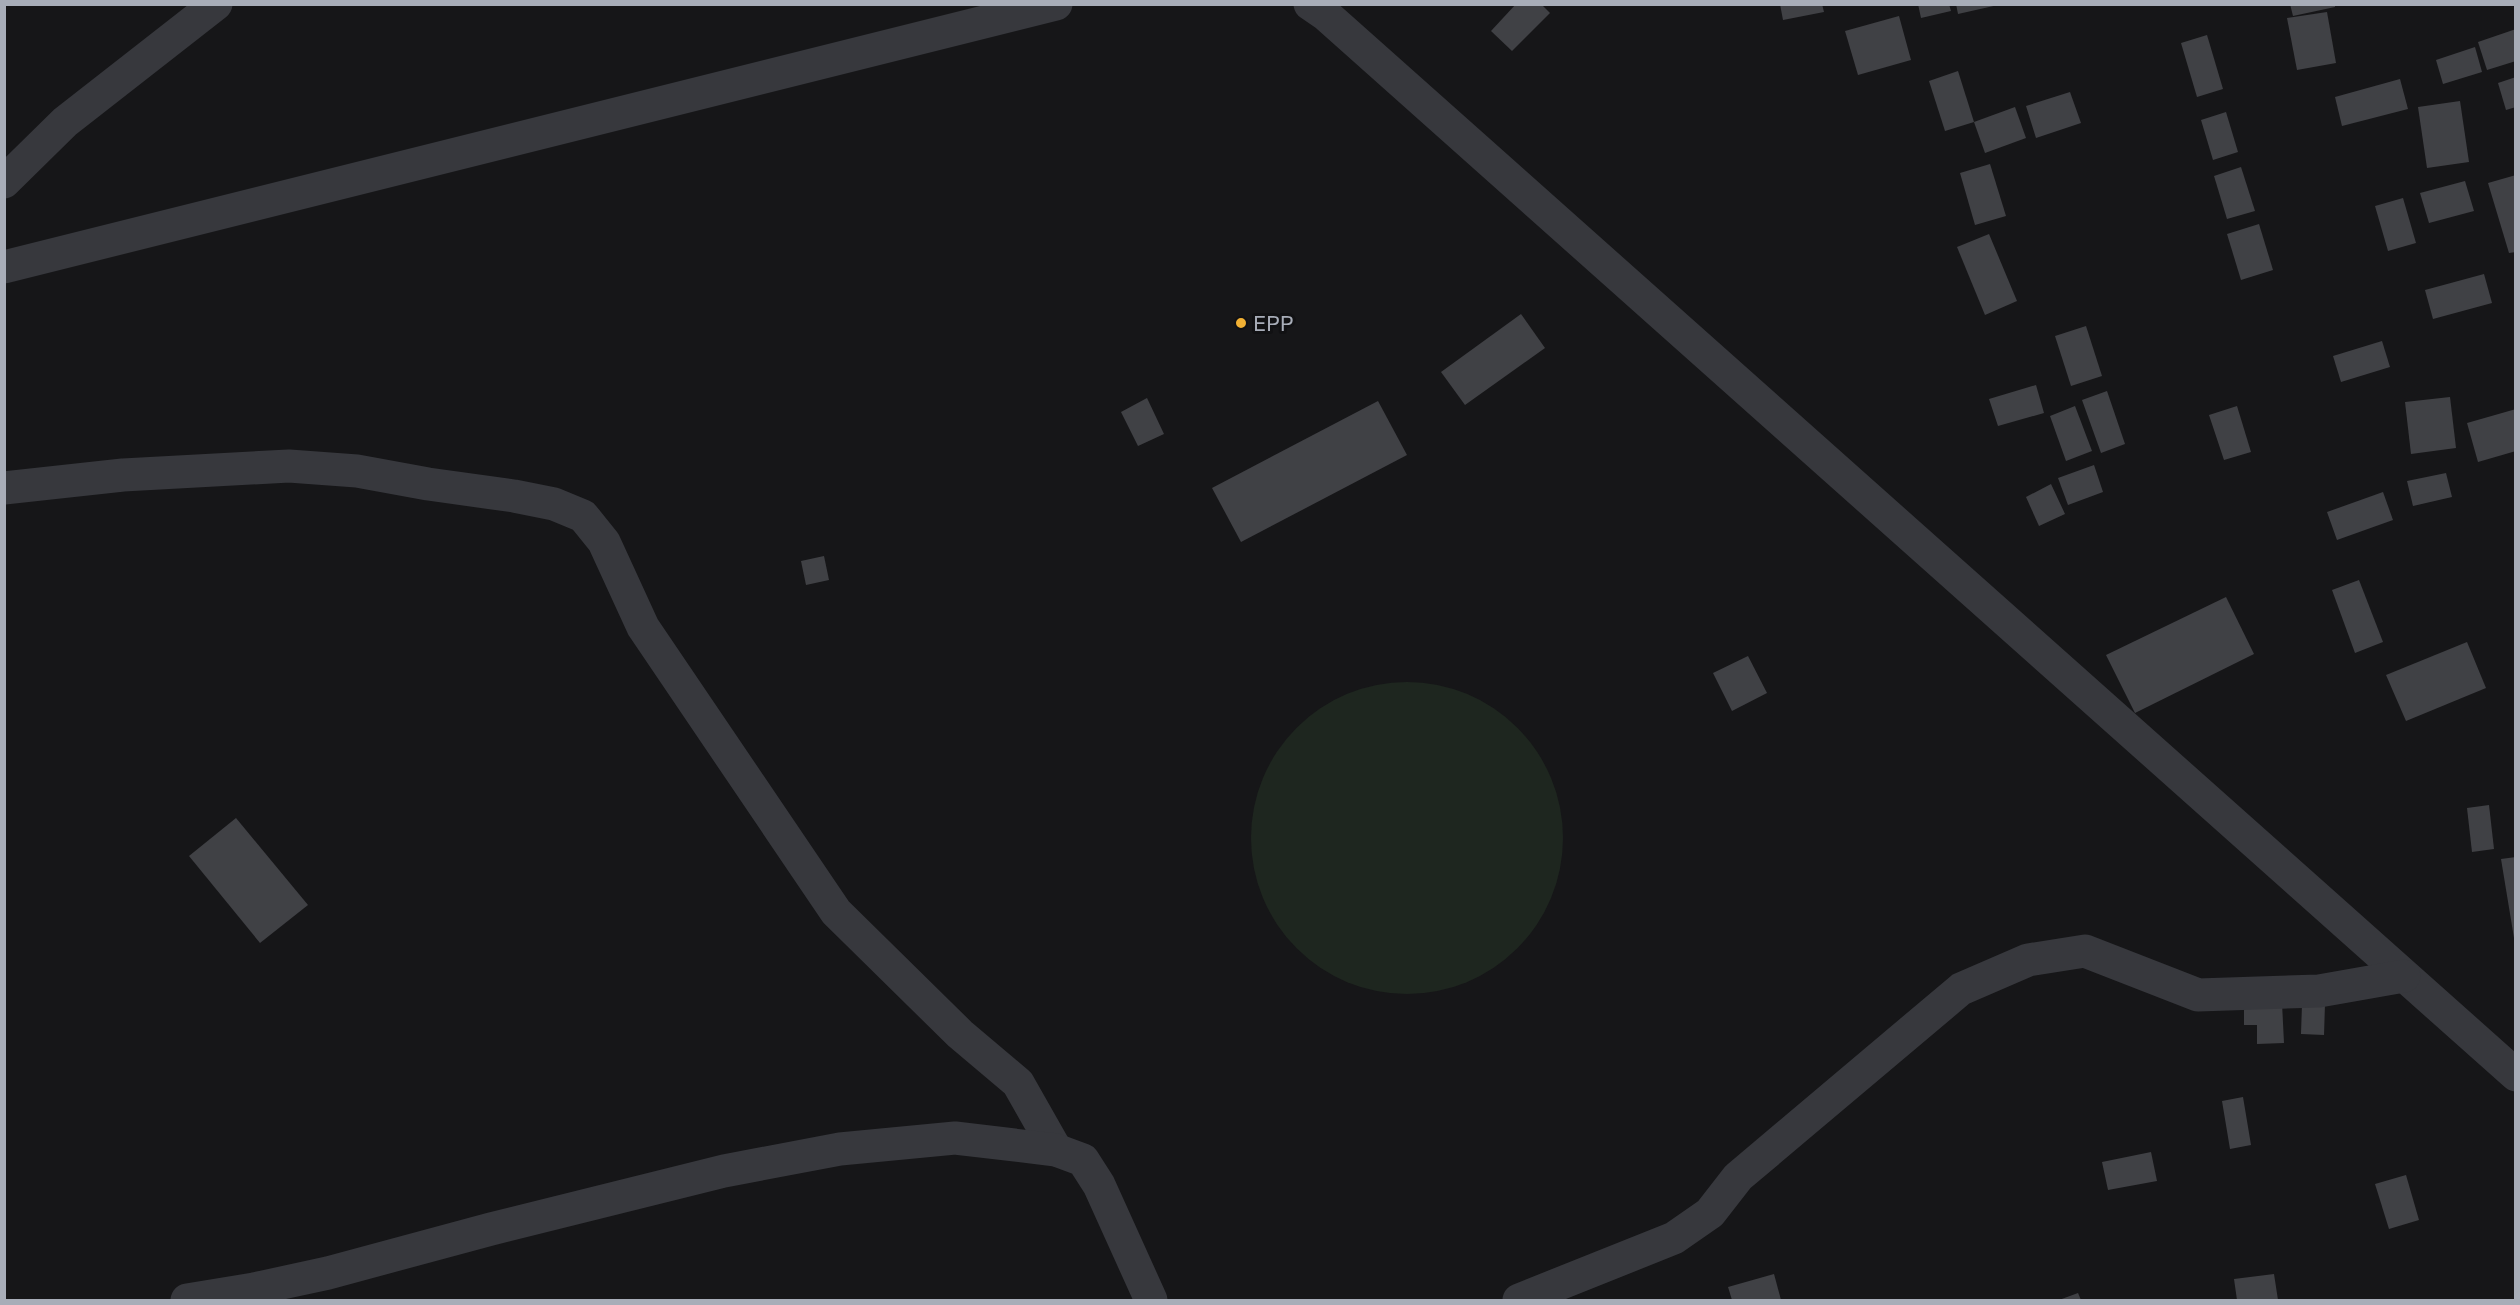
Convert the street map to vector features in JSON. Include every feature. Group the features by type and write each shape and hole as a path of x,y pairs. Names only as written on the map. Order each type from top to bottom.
{"street":[{"path":"4,182 65,122 216,4"},
{"path":"4,267 1056,4"},
{"path":"1310,4 1326,15 2516,1075"},
{"path":"4,488 123,475 289,466 357,471 514,496 554,504 583,516 604,542 643,627 836,912 960,1035 1018,1083 1056,1150"},
{"path":"1519,1300 1674,1238 1710,1213 1738,1177 1961,989 2028,960 2085,951 2198,995 2319,991 2404,976"},
{"path":"187,1300 328,1273 491,1229 724,1171 840,1149 955,1138 1056,1150 1083,1160 1099,1185 1151,1300"}],"shaded area":[{"path":"1407,682 1437,685 1481,700 1506,717 1528,739 1545,764 1551,778 1560,808 1563,838 1560,868 1545,912 1528,937 1506,959 1481,976 1467,982 1437,991 1407,994 1377,991 1333,976 1308,959 1286,937 1269,912 1263,898 1254,868 1251,838 1254,808 1269,764 1286,739 1308,717 1333,700 1347,694 1377,685"}],"building":[{"path":"1516,4 1541,4 1550,13 1512,51 1491,31"},
{"path":"1780,4 1822,4 1824,12 1783,20"},
{"path":"1918,4 1949,4 1951,11 1921,18"},
{"path":"1956,4 1998,4 1998,5 1958,14"},
{"path":"2290,4 2335,4 2335,7 2293,16"},
{"path":"2327,12 2336,63 2297,70 2287,18"},
{"path":"1899,16 1911,60 1858,75 1845,31"},
{"path":"2516,29 2516,61 2487,70 2478,42"},
{"path":"2207,35 2223,89 2197,97 2181,43"},
{"path":"2475,47 2482,72 2443,84 2436,60"},
{"path":"1958,71 1974,122 1945,131 1929,81"},
{"path":"2516,77 2516,107 2506,110 2498,83"},
{"path":"2400,79 2408,109 2342,126 2335,97"},
{"path":"2070,92 2081,123 2036,138 2026,106"},
{"path":"2460,101 2469,162 2427,168 2418,107"},
{"path":"2015,107 2026,138 1985,153 1974,122"},
{"path":"2226,112 2238,152 2213,160 2201,120"},
{"path":"1990,164 2006,216 1975,225 1960,173"},
{"path":"2241,167 2255,211 2227,219 2214,176"},
{"path":"2516,175 2516,252 2509,253 2488,183"},
{"path":"2465,181 2474,211 2429,223 2420,193"},
{"path":"2403,198 2416,243 2388,251 2375,206"},
{"path":"2259,224 2273,270 2241,280 2227,234"},
{"path":"1989,234 2017,301 1985,315 1957,247"},
{"path":"2484,274 2492,303 2433,319 2425,290"},
{"path":"1521,314 1545,348 1465,405 1441,372"},
{"path":"2086,326 2102,376 2071,386 2055,336"},
{"path":"2382,341 2390,367 2341,382 2333,356"},
{"path":"2036,385 2044,413 1998,426 1989,399"},
{"path":"2107,391 2125,444 2101,453 2082,400"},
{"path":"2450,397 2456,448 2411,454 2405,402"},
{"path":"1147,398 1164,434 1138,446 1121,412"},
{"path":"1378,401 1407,455 1241,542 1212,488"},
{"path":"2075,406 2092,451 2066,461 2050,416"},
{"path":"2237,406 2251,452 2224,460 2209,415"},
{"path":"2516,409 2516,451 2478,462 2467,423"},
{"path":"2094,465 2103,492 2068,505 2058,478"},
{"path":"2446,473 2452,497 2413,506 2407,481"},
{"path":"2051,484 2065,514 2039,526 2026,497"},
{"path":"2383,492 2393,520 2337,540 2327,512"},
{"path":"824,556 829,580 806,585 801,561"},
{"path":"2359,580 2383,642 2355,653 2332,590"},
{"path":"2226,597 2254,654 2135,713 2106,655"},
{"path":"2467,642 2486,688 2406,721 2386,675"},
{"path":"1748,656 1767,693 1732,711 1713,673"},
{"path":"2489,805 2494,849 2472,852 2467,808"},
{"path":"236,818 308,905 260,943 189,856"},
{"path":"2516,857 2516,937 2514,938 2501,859"},
{"path":"2282,1003 2284,1043 2257,1044 2257,1025 2244,1025 2244,1004"},
{"path":"2302,1004 2325,1004 2324,1035 2301,1034"},
{"path":"2243,1097 2251,1145 2230,1149 2222,1101"},
{"path":"2151,1152 2157,1181 2108,1190 2102,1162"},
{"path":"2406,1175 2419,1220 2389,1229 2375,1184"},
{"path":"1774,1274 1781,1300 1732,1300 1728,1287"},
{"path":"2274,1274 2278,1300 2237,1300 2234,1279"},
{"path":"2078,1293 2081,1300 2059,1300"}],"place":[{"name":"EPP","path":"1241,323"}]}
